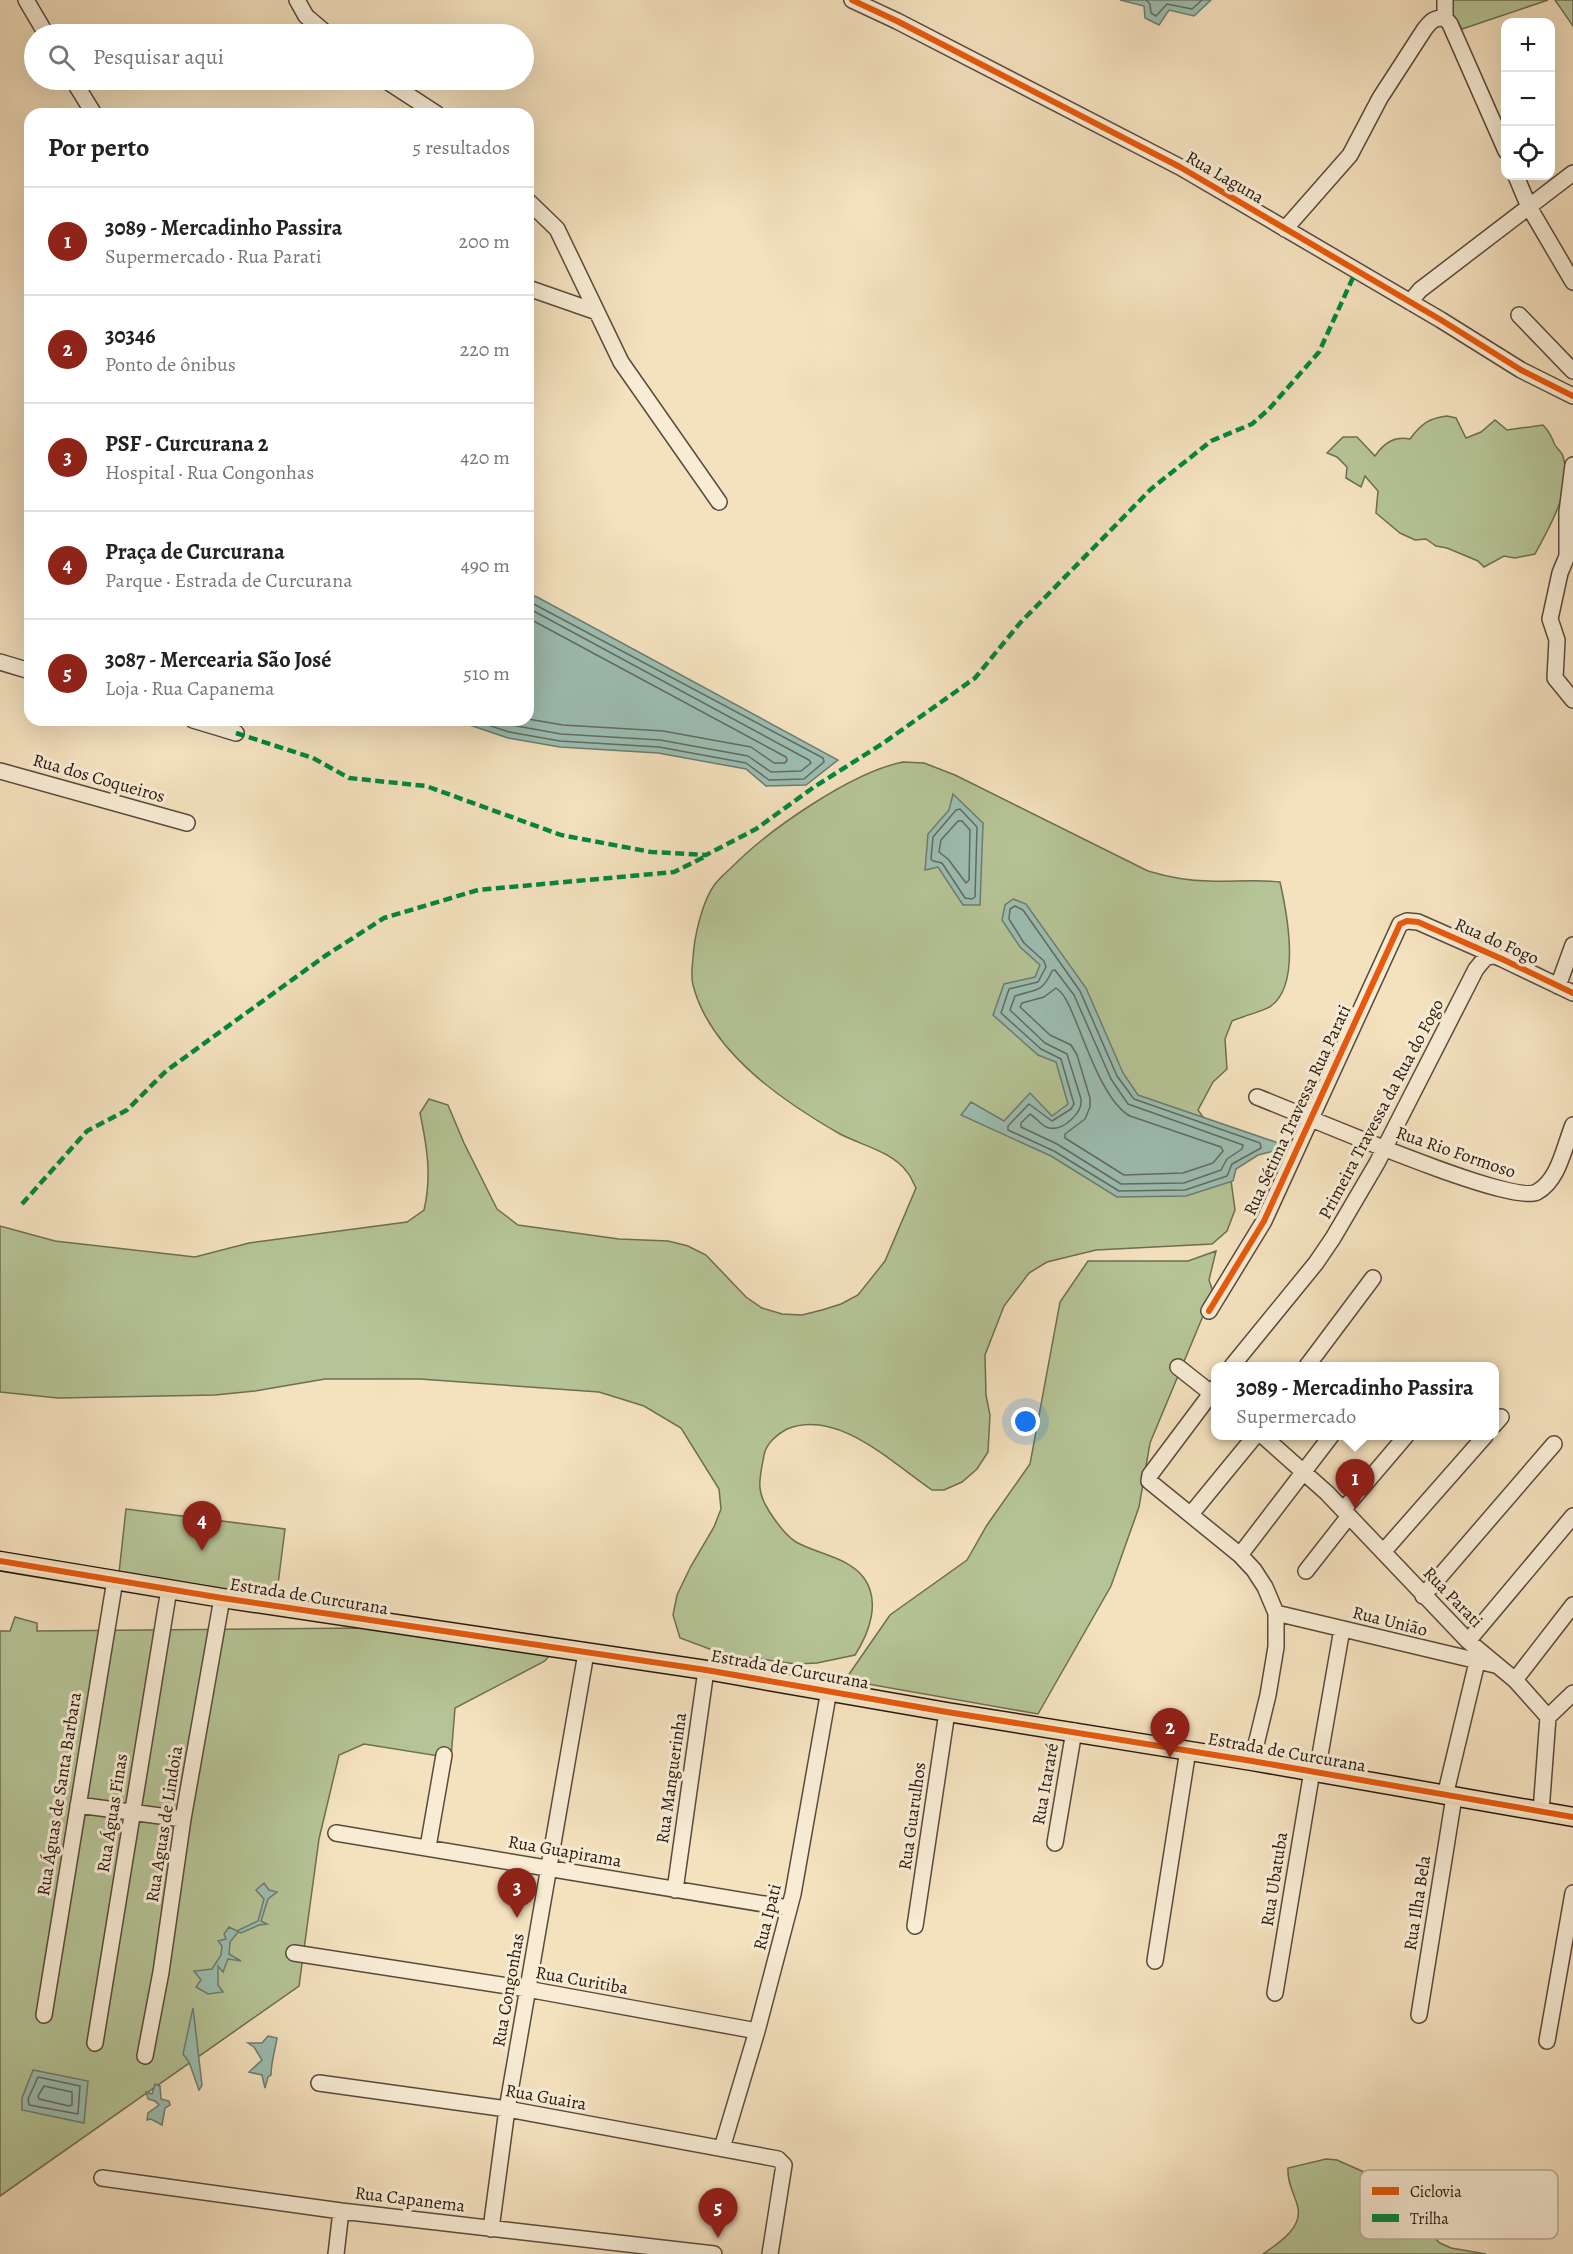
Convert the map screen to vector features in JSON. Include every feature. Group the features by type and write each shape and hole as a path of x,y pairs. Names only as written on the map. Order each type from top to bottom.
{"main road":[{"name":"Estrada de Curcurana","path":"0,1561 222,1598 829,1690 947,1712 1188,1750 1573,1817"}],"street":[{"path":"26,0 40,24"},
{"path":"297,0 306,16 315,24"},
{"name":"Rua Laguna","path":"852,0 1180,167 1521,370 1573,396"},
{"path":"1445,0 1445,18 1450,24 1501,140"},
{"path":"1285,229 1350,155 1380,98 1430,21 1438,17 1445,18"},
{"path":"79,90 90,108"},
{"path":"400,90 428,108"},
{"path":"1410,302 1420,290 1573,173"},
{"path":"1518,180 1529,207 1573,282"},
{"path":"534,207 557,229 621,362 719,502"},
{"path":"534,290 597,312"},
{"path":"1519,315 1573,371"},
{"path":"1573,465 1567,512 1566,556 1550,619 1557,640 1555,678 1573,700"},
{"path":"0,662 24,669"},
{"path":"214,726 237,733"},
{"name":"Rua dos Coqueiros","path":"0,771 187,823"},
{"name":"Rua do Fogo","path":"1407,921 1418,922 1573,993"},
{"name":"Rua Sétima Travessa Rua Parati","path":"1209,1311 1264,1221 1396,929 1407,921"},
{"path":"1558,986 1573,945"},
{"name":"Primeira Travessa da Rua do Fogo","path":"1235,1362 1316,1263 1333,1238 1384,1148 1476,969 1486,957 1494,956"},
{"name":"Rua Rio Formoso","path":"1257,1097 1481,1184 1520,1194 1530,1194 1545,1186 1552,1178 1573,1125"},
{"path":"1310,1362 1373,1278"},
{"path":"1178,1366 1211,1390"},
{"path":"1211,1396 1148,1478 1150,1484 1191,1514 1240,1555 1265,1587 1276,1613 1276,1647 1268,1695 1252,1761"},
{"path":"1191,1514 1252,1440"},
{"name":"Rua Parati","path":"1268,1440 1303,1470 1346,1513 1468,1641 1515,1680 1548,1718"},
{"path":"1240,1555 1328,1440"},
{"path":"1306,1571 1346,1513 1403,1440"},
{"path":"1383,1552 1481,1440"},
{"path":"1423,1596 1554,1444"},
{"path":"1468,1641 1573,1516"},
{"name":"Rua Águas de Santa Barbara","path":"44,2015 115,1580"},
{"name":"Rua Águas Finas","path":"95,2043 169,1589"},
{"name":"Rua Aguas de Lindoia","path":"145,2056 161,1972 183,1819 222,1598"},
{"path":"1515,1680 1573,1605"},
{"name":"Rua União","path":"1276,1613 1496,1665"},
{"name":"Rua Ubatuba","path":"1275,1993 1342,1629"},
{"name":"Rua Congonhas","path":"491,2229 507,2109 586,1653"},
{"name":"Rua Ilha Bela","path":"1419,2015 1449,1796 1477,1662"},
{"name":"Rua Manguerinha","path":"675,1890 706,1670"},
{"name":"Rua Ipati","path":"722,2148 757,2031 793,1894 829,1690"},
{"path":"1541,1812 1548,1718 1573,1693"},
{"name":"Rua Guarulhos","path":"915,1926 947,1712"},
{"name":"Rua Itararé","path":"1055,1843 1074,1731"},
{"path":"1155,1961 1188,1750"},
{"path":"428,1847 444,1755"},
{"path":"78,1805 183,1819"},
{"name":"Rua Guapirama","path":"336,1833 788,1908"},
{"path":"1547,2041 1573,1893"},
{"name":"Rua Curitiba","path":"294,1953 527,1989 757,2031"},
{"name":"Rua Guaira","path":"319,2083 507,2109 778,2159 784,2165 770,2254"},
{"name":"Rua Capanema","path":"102,2178 341,2211 714,2254"},
{"path":"336,2254 341,2211"}],"green space":[{"path":"1444,0 1548,0 1462,29"},
{"path":"1555,0 1573,0 1573,26"},
{"path":"1447,416 1456,418 1466,438 1481,432 1495,420 1507,430 1543,425 1549,432 1563,456 1565,481 1558,506 1535,554 1515,558 1504,556 1484,567 1478,561 1447,548 1436,546 1426,539 1415,540 1400,533 1376,513 1378,491 1365,476 1361,487 1346,478 1347,467 1337,457 1327,453 1343,437 1357,437 1375,456 1382,447 1390,442 1410,439 1426,423 1435,418"},
{"path":"903,762 924,763 955,775 1148,871 1193,880 1280,882 1288,929 1289,965 1286,982 1280,996 1271,1006 1232,1021 1225,1039 1227,1069 1213,1082 1198,1110 1208,1124 1230,1173 1235,1210 1227,1231 1212,1244 1096,1250 1047,1262 1029,1273 1004,1306 985,1355 986,1395 990,1415 988,1452 977,1469 962,1482 944,1490 932,1490 864,1442 845,1432 826,1426 806,1425 787,1429 767,1447 761,1471 760,1490 769,1511 778,1524 796,1542 850,1565 858,1571 869,1587 872,1597 871,1617 865,1637 855,1655 817,1663 796,1664 723,1654 680,1638 673,1615 677,1595 714,1527 721,1509 719,1489 681,1428 644,1406 599,1392 420,1379 325,1379 215,1395 58,1398 0,1392 0,1226 55,1241 195,1257 249,1243 407,1222 424,1210 428,1186 428,1162 420,1113 429,1099 448,1105 497,1209 518,1225 619,1239 668,1241 688,1246 706,1255 746,1297 762,1308 782,1314 802,1315 822,1310 858,1295 885,1261 916,1188 911,1178 894,1159 818,1121 752,1073 715,1032 702,1009 693,985 692,964 695,940 703,910 710,891 724,874 766,837 812,804 860,777"},
{"path":"1216,1251 1209,1280 1213,1292 1150,1443 1139,1507 1111,1586 1038,1714 845,1680 890,1615 967,1560 987,1525 1030,1464 1060,1302 1088,1261 1188,1261"},
{"path":"126,1509 285,1529 276,1600 119,1573"},
{"path":"15,1617 37,1623 37,1631 361,1628 549,1656 545,1661 455,1708 451,1758 364,1744 339,1755 319,1839 299,1986 0,2196 0,1631 10,1631"},
{"path":"1326,2159 1337,2160 1360,2170 1360,2239 1436,2239 1451,2248 1486,2254 1263,2254 1287,2235 1296,2223 1298,2208 1290,2184 1288,2168"}],"water":[{"path":"1120,0 1211,0 1194,16 1169,10 1159,25 1145,18 1144,6"},
{"path":"534,596 838,760 806,785 766,786 746,769 658,753 560,747 508,738 473,726 534,726"},
{"path":"953,794 983,823 980,905 963,905 938,867 925,870 928,834 949,810"},
{"path":"1013,899 1026,904 1086,988 1123,1073 1138,1095 1290,1147 1258,1155 1236,1169 1233,1181 1186,1196 1117,1197 1051,1156 961,1115 971,1102 1004,1121 1030,1093 1052,1116 1068,1104 1056,1062 1038,1055 993,1015 1004,984 1035,977 1040,965 1020,947 1002,920 1005,905"},
{"path":"264,1883 269,1890 277,1892 268,1899 261,1921 267,1924 238,1932 230,1942 229,1954 241,1961 228,1959 223,1972 218,1966 218,1985 223,1992 208,1994 196,1987 201,1980 194,1971 212,1969 221,1955 222,1946 218,1941 226,1939 224,1934 229,1927 237,1931 258,1921 264,1899 256,1890"},
{"path":"193,2008 202,2085 199,2090 189,2062 183,2054"},
{"path":"268,2036 277,2038 271,2075 268,2077 265,2088 262,2075 249,2072 262,2060 254,2047 248,2043 262,2043"},
{"path":"33,2070 88,2081 84,2123 22,2110 22,2098"},
{"path":"155,2084 160,2086 161,2099 169,2101 170,2105 165,2108 162,2125 151,2119 147,2120 148,2113 159,2105 148,2099 146,2092 152,2094"}],"marked path":[{"path":"236,733 313,758 349,778 426,786 561,835 651,852 706,855 756,829 975,678 1020,623 1151,489 1211,441 1252,424 1269,409 1319,352 1356,271"},
{"path":"22,1204 87,1131 127,1110 166,1071 325,956 384,918 478,890 674,872 706,856"}],"cycle path":[{"path":"852,0 1180,167 1441,320 1521,370 1573,396"},
{"path":"1209,1311 1264,1221 1400,924 1407,921 1418,922 1573,993"},
{"path":"0,1561 222,1598 706,1670 1573,1817"}],"place":[{"name":"3089 - Mercadinho Passira","path":"1355,1509"},
{"name":"Praça de Curcurana","path":"202,1551"},
{"name":"30346","path":"1170,1758"},
{"name":"PSF - Curcurana 2","path":"517,1918"},
{"name":"3087 - Mercearia São José","path":"718,2238"}]}
